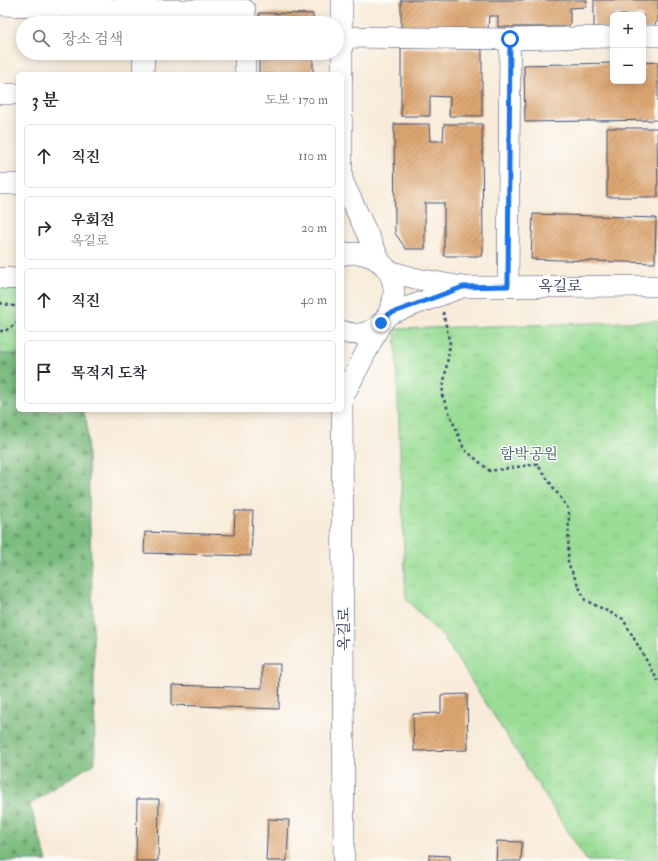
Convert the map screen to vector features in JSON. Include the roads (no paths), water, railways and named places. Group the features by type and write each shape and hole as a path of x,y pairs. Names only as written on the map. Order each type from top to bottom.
{"street":[{"path":"342,0 342,16"},
{"path":"0,5 146,11 245,10 245,16"},
{"path":"646,36 658,36"},
{"path":"344,37 510,39 610,37"},
{"path":"508,286 510,39"},
{"path":"143,72 144,60"},
{"path":"245,60 245,72"},
{"path":"342,60 342,72"},
{"path":"0,94 16,94"},
{"path":"0,184 16,184"},
{"path":"344,185 384,266"},
{"path":"344,254 348,253 365,254 384,266 418,279 463,287"},
{"name":"옥길로","path":"344,393 394,300 394,285 384,266"},
{"path":"0,278 16,279"},
{"name":"옥길로","path":"463,287 658,286"},
{"path":"344,331 358,333 370,330 385,318 463,287"},
{"name":"옥길로","path":"343,412 344,861"}],"park label":[{"name":"함박공원","path":"529,454"}]}
